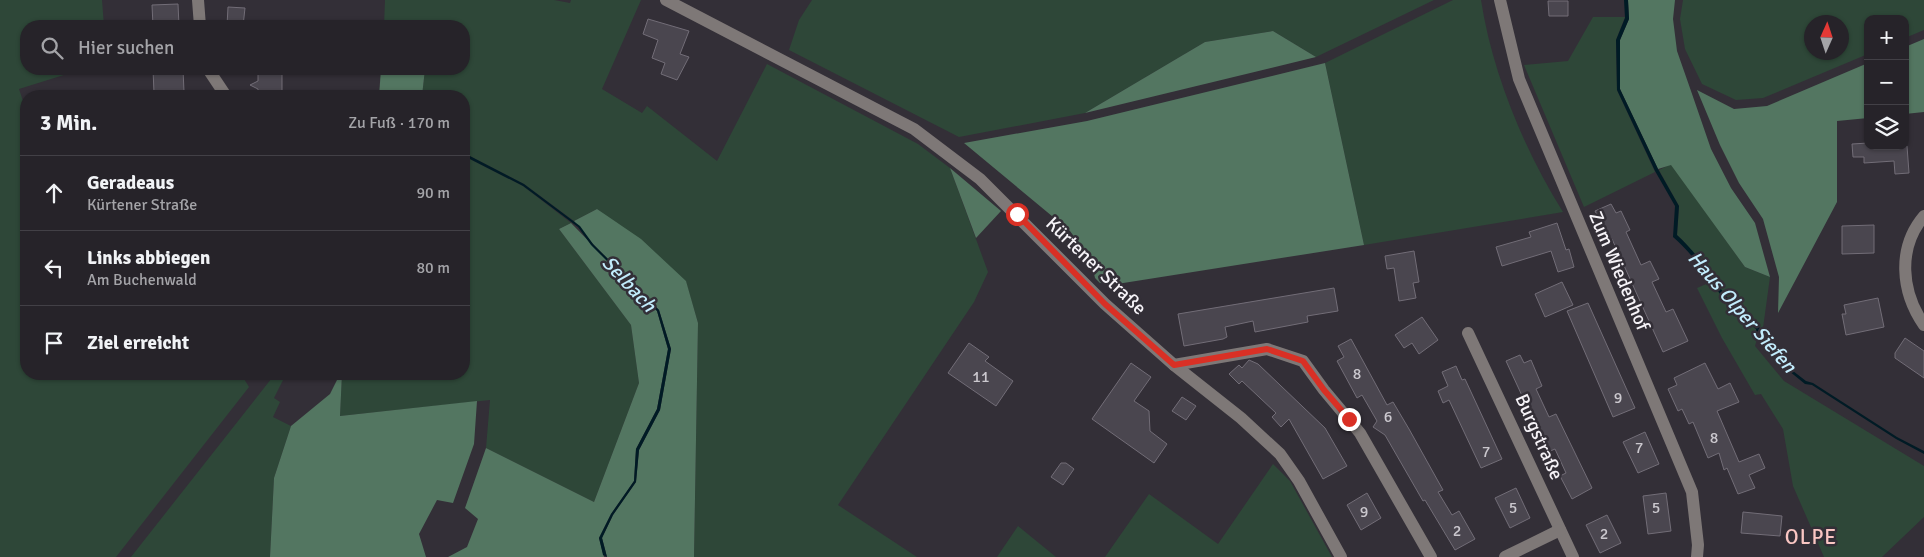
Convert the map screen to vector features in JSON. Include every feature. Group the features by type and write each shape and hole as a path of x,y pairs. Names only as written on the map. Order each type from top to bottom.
{"street":[{"path":"198,0 200,20"},
{"name":"Kürtener Straße","path":"666,0 914,129 937,144 1017,214 1105,304 1174,365 1241,418 1280,454 1299,481 1341,557"},
{"name":"Zum Wiedenhof","path":"1500,0 1518,79 1692,492 1698,545 1697,557"},
{"path":"212,75 222,90"},
{"path":"1924,216 1910,240 1905,259 1905,280 1910,300 1924,325"},
{"name":"Burgstraße","path":"1468,333 1573,557"},
{"path":"1174,365 1267,349 1303,361 1324,390 1360,433 1431,557"},
{"path":"1505,557 1560,530"}],"green space":[{"path":"0,0 102,0 104,20 20,20 20,75 64,75 19,89 20,380 245,380 249,387 116,557 0,557"},
{"path":"385,0 554,0 570,3 571,0 641,0 602,89 642,113 647,106 717,161 767,64 918,144 950,168 988,272 974,302 838,505 917,557 694,557 698,323 686,282 597,209 574,221 524,184 470,156 470,90 423,90 424,75 470,75 470,20 384,20"},
{"path":"812,0 1434,0 1316,57 1273,31 1205,42 1085,113 959,137 789,50 799,20"},
{"path":"1453,0 1481,0 1486,27 1501,82 1535,163 1563,212 1364,245 1325,63"},
{"path":"1628,0 1675,0 1673,19 1677,51 1711,149 1731,188 1755,223 1770,277 1745,267 1671,165 1658,169 1620,89 1620,40 1629,19"},
{"path":"1683,0 1924,0 1924,30 1909,36 1909,15 1864,15 1864,56 1763,98 1736,100 1702,84 1685,49 1680,19"},
{"path":"1593,17 1625,17 1616,40 1617,90 1655,172 1584,207 1524,65 1568,61"},
{"path":"1273,31 1316,57 1085,113 1205,42"},
{"path":"1924,39 1924,112 1909,114 1909,45"},
{"path":"1325,63 1364,245 1117,284 1100,283 1095,278 1091,260 1070,231 964,143 1087,121"},
{"path":"1864,65 1864,118 1837,121 1837,202 1778,313 1779,277 1763,219 1739,183 1720,145 1697,90 1734,109 1767,106"},
{"path":"381,75 424,75 423,90 379,90"},
{"path":"470,159 523,186 571,223 559,229 631,325 639,383 594,502 486,448 490,400 340,416 342,380 470,380"},
{"path":"1671,164 1745,267 1770,277 1763,328 1759,335 1760,327 1724,294 1690,248 1677,235 1679,206 1659,170"},
{"path":"950,168 1001,211 976,238"},
{"path":"597,209 641,239 686,281 698,323 694,557 607,557 602,538 613,515 636,482 639,450 660,410 671,349 659,310 593,244 574,221"},
{"path":"571,223 657,311 668,349 657,409 636,449 634,481 611,514 599,538 604,557 448,557 467,547 478,519 465,508 486,448 594,502 639,383 631,325 559,229"},
{"path":"1711,282 1727,303 1732,304 1737,309 1737,314 1756,329 1757,339 1755,346 1784,381 1924,466 1924,517 1882,557 1824,557 1793,486 1783,429 1761,394 1755,395 1722,338 1697,288"},
{"path":"270,380 283,380 274,398 280,402 273,417 291,426 274,478 270,557 131,557"},
{"path":"337,380 342,380 340,416 477,401 474,444 453,503 437,500 419,534 426,557 270,557 274,478 291,426 330,394"},
{"path":"1273,464 1290,481 1332,557 1105,557 1149,494 1218,544"},
{"path":"1018,526 1056,557 997,557"}],"water":[{"path":"1624,0 1628,0 1629,19 1620,40 1620,89 1658,169 1679,206 1677,235 1698,258 1729,300 1734,300 1741,307 1741,312 1760,328 1759,335 1777,348 1780,361 1806,381 1813,383 1897,437 1924,451 1924,454 1896,439 1812,385 1805,384 1778,362 1774,349 1770,345 1756,339 1756,329 1737,314 1737,309 1732,304 1727,304 1695,260 1673,237 1675,206 1655,171 1617,90 1616,40 1625,18"},
{"path":"470,156 524,184 580,226 593,244 659,310 671,349 660,410 639,450 636,482 613,515 602,538 607,557 603,555 599,538 611,514 634,481 636,449 657,409 668,349 657,311 591,245 578,227 523,186 470,159"}],"building":[{"path":"1548,1 1568,1 1568,16 1549,16"},
{"path":"178,4 179,20 153,20 152,5"},
{"path":"228,7 245,8 244,20 227,20"},
{"path":"648,19 689,31 680,54 689,57 677,80 661,74 665,63 652,58 658,40 643,34"},
{"path":"153,75 183,75 184,90 154,90"},
{"path":"258,75 282,75 282,90 258,90 250,85 258,81"},
{"path":"1864,143 1864,150 1907,150 1909,173 1895,174 1894,161 1864,163 1864,157 1853,157 1852,144"},
{"path":"1611,204 1616,213 1621,211 1630,230 1626,232 1641,265 1650,261 1659,279 1652,282 1666,312 1673,309 1688,341 1663,352 1612,239 1607,242 1597,222 1600,221 1595,211"},
{"path":"1557,223 1566,250 1569,249 1574,267 1558,272 1551,251 1502,266 1496,247 1531,237 1529,232"},
{"path":"1874,225 1874,253 1842,254 1842,226"},
{"path":"1414,251 1419,282 1413,283 1416,298 1399,301 1394,268 1387,269 1385,256"},
{"path":"1562,282 1573,305 1545,317 1535,294"},
{"path":"1334,288 1338,311 1307,316 1308,322 1255,332 1253,321 1225,327 1227,337 1223,339 1184,346 1178,314"},
{"path":"1878,298 1884,327 1846,335 1842,314 1846,314 1844,305"},
{"path":"1588,303 1635,408 1613,417 1567,311"},
{"path":"1422,317 1438,340 1419,354 1412,343 1404,348 1395,335"},
{"path":"1905,338 1924,351 1924,378 1895,358 1895,353"},
{"path":"1351,339 1387,405 1393,402 1409,429 1443,490 1438,492 1452,515 1459,511 1475,539 1455,550 1425,500 1423,501 1385,435 1373,427 1377,421 1362,395 1357,398 1337,361 1344,357 1338,346"},
{"path":"969,343 989,357 985,361 1013,381 996,406 948,373"},
{"path":"1520,355 1524,363 1531,360 1542,386 1536,389 1549,417 1556,414 1592,488 1572,499 1560,476 1566,473 1555,449 1548,452 1506,361"},
{"path":"1249,360 1258,364 1325,428 1347,466 1323,479 1289,419 1281,427 1272,417 1276,413 1242,381 1239,384 1229,374 1239,365 1242,368"},
{"path":"1131,363 1151,377 1134,401 1149,411 1150,431 1167,444 1154,463 1092,419"},
{"path":"1705,363 1718,389 1730,383 1739,402 1717,411 1739,462 1759,454 1765,468 1749,475 1755,488 1738,494 1727,468 1724,470 1719,453 1708,458 1693,422 1689,424 1682,409 1678,411 1668,389 1677,385 1674,378"},
{"path":"1456,366 1462,380 1465,379 1502,459 1481,468 1449,400 1443,403 1438,391 1448,386 1442,372"},
{"path":"1182,397 1196,406 1186,420 1172,411"},
{"path":"1645,432 1659,464 1638,473 1623,442"},
{"path":"1061,463 1066,463 1074,469 1063,485 1051,477"},
{"path":"1516,488 1530,518 1510,528 1495,498"},
{"path":"1367,493 1381,518 1361,530 1347,505"},
{"path":"1666,493 1671,531 1648,534 1643,496"},
{"path":"1743,512 1782,516 1780,536 1741,533"},
{"path":"1607,515 1621,543 1600,553 1586,525"}],"district":[{"name":"OLPE","path":"1811,537"}],"route":[{"path":"1017,214 1105,304 1174,365 1267,349 1303,361 1324,390 1349,419"}],"water label":[{"name":"Selbach","path":"629,284"},
{"name":"Haus Olper Siefen","path":"1742,312"}]}
